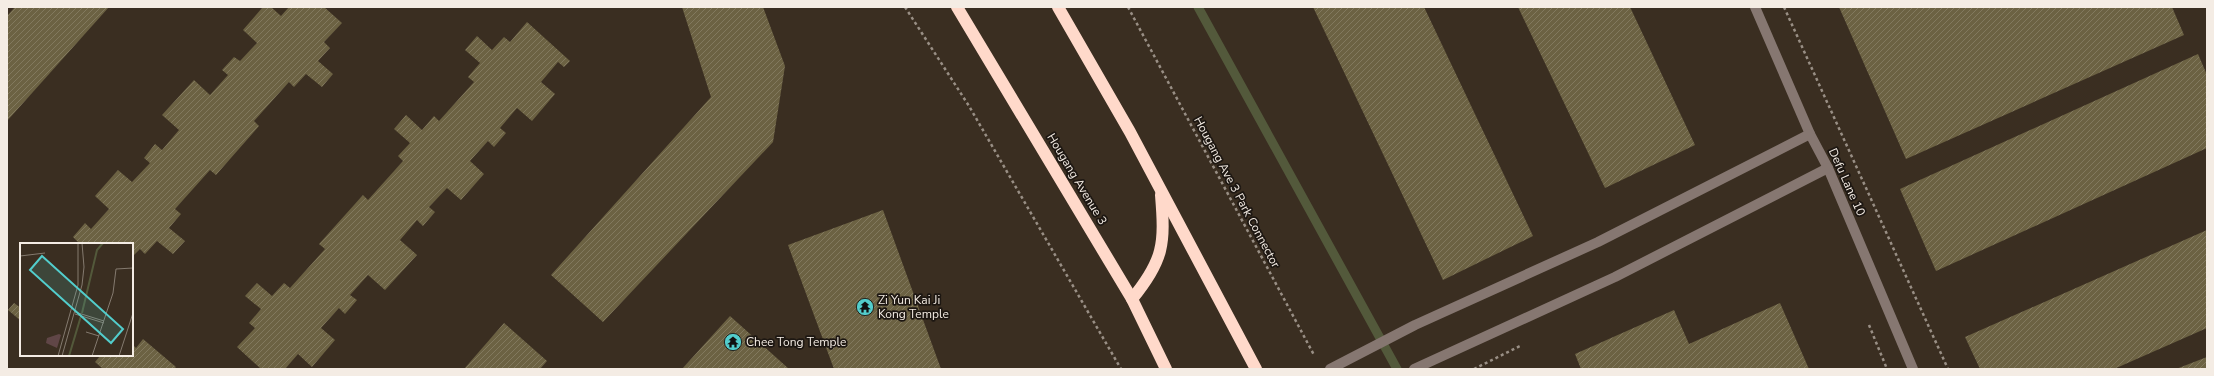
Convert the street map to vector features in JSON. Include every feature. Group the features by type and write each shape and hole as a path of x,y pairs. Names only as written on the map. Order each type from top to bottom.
{"highway":[{"name":"Hougang Avenue 3","path":"957,7 1132,299 1166,369"},
{"path":"1058,7 1130,132 1256,369"},
{"path":"1132,299 1148,279 1159,259 1164,229 1161,190"}],"lane":[{"name":"Defu Lane 10","path":"1755,7 1810,134 1828,168 1914,369"},
{"path":"1330,369 1415,325 1598,242 1810,134"},
{"path":"1414,369 1615,277 1828,168"}],"path":[{"path":"905,7 969,106 1121,369"},
{"name":"Hougang Ave 3 Park Connector","path":"1128,7 1316,359 1340,364"},
{"path":"1784,7 1948,369"}],"building":[{"path":"15,7 109,7 7,121 7,16"},
{"path":"263,7 271,7 281,16 289,7 324,7 342,23 324,42 330,48 318,61 333,74 322,87 306,74 294,87 289,82 254,121 259,126 216,175 210,170 175,209 181,214 169,228 185,241 173,254 157,241 145,254 140,249 133,256 133,243 79,243 73,237 85,223 91,229 109,209 95,196 118,170 132,182 150,163 144,158 155,144 162,150 179,130 162,115 194,80 210,95 228,75 222,70 234,57 240,61 257,43 243,30"},
{"path":"682,7 763,7 785,66 773,142 603,322 551,275 711,97"},
{"path":"1313,7 1424,7 1533,236 1443,280"},
{"path":"1518,7 1630,7 1695,145 1605,188"},
{"path":"1839,7 2172,7 2184,35 1906,159"},
{"path":"527,22 570,61 564,67 558,62 541,82 555,94 532,121 517,108 500,128 506,133 494,147 488,141 470,161 484,174 461,200 447,188 429,207 435,212 423,226 417,220 400,240 417,255 385,290 368,275 350,295 357,300 345,314 339,308 321,328 335,340 312,367 298,354 285,369 261,369 237,347 255,328 249,323 261,309 245,296 257,283 272,296 284,283 290,288 325,249 319,244 363,195 368,200 403,161 398,156 410,143 394,129 406,115 422,130 434,116 439,121 474,82 468,77 480,63 465,50 477,36 492,50 504,37 510,42"},
{"path":"2198,54 2207,75 2207,148 1936,271 1900,189"},
{"name":"Zi Yun Kai Ji Kong Temple","path":"883,210 941,369 834,369 788,245"},
{"path":"2207,230 2207,328 2114,369 1980,369 1965,337"},
{"path":"14,303 20,307 20,320 8,310"},
{"path":"1780,303 1809,369 1581,369 1575,354 1674,310 1689,344"},
{"name":"Chee Tong Temple","path":"730,316 789,369 682,369"},
{"path":"504,323 547,361 540,369 464,369"},
{"path":"143,339 176,367 174,369 103,369 95,362 100,356 133,356 133,345 136,348"},
{"path":"2207,357 2207,369 2176,369"}],"waterway":[{"path":"1198,7 1397,369"}],"place":[{"name":"Zi Yun Kai Ji Kong Temple","path":"865,307"},
{"name":"Chee Tong Temple","path":"733,342"}]}
